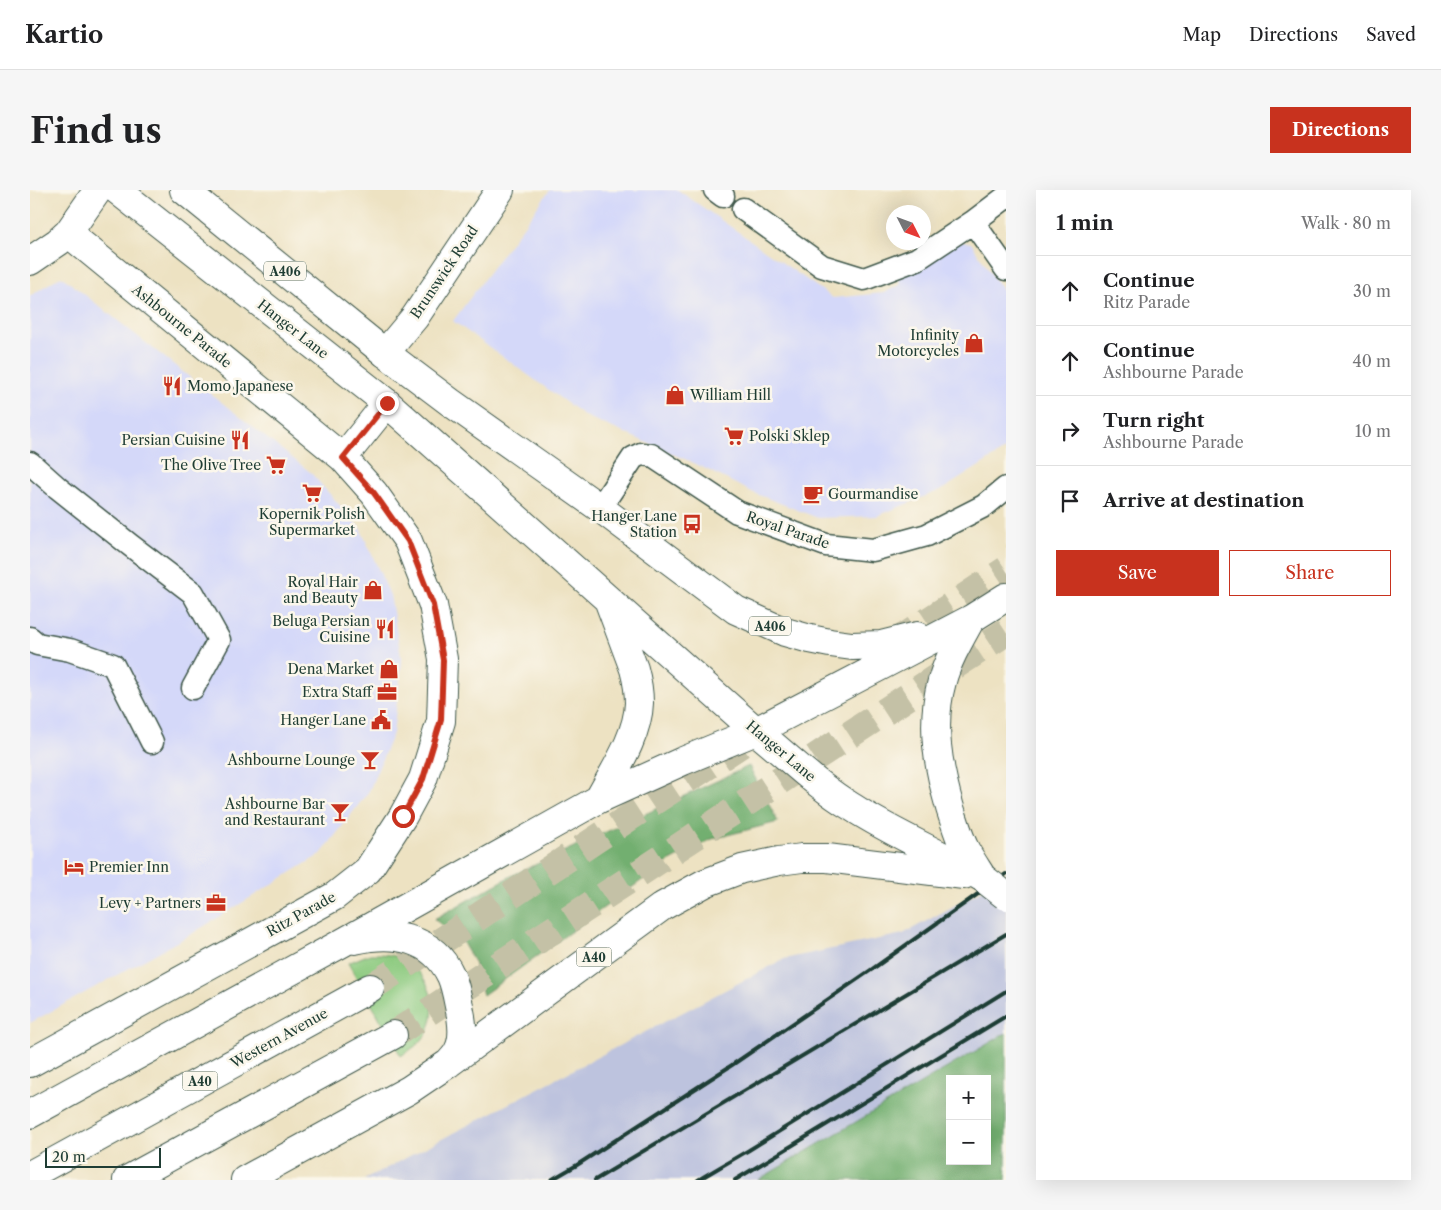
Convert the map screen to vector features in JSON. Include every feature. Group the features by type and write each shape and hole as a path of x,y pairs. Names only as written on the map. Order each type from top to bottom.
{"main road":[{"path":"30,261 68,233 98,190"},
{"name":"Hanger Lane","path":"117,190 387,403 756,731 813,778 875,822 956,862 983,878"},
{"name":"A406","path":"184,190 450,402 600,508 736,610 810,640 852,646 881,645 971,619 1006,597"},
{"name":"Brunswick Road","path":"385,352 415,317 500,190"},
{"name":"Ashbourne Parade","path":"68,233 343,458 374,493 408,541 433,605 443,660"},
{"path":"343,458 387,403"},
{"name":"A406","path":"599,799 628,744 635,727 639,705 634,669 608,598"},
{"name":"A406","path":"971,619 954,649 942,680 937,704 936,736 940,769 954,822 966,851 983,878 1006,896"},
{"name":"A40","path":"30,1114 342,943 599,799 756,731 971,619"},
{"name":"Ritz Parade","path":"30,1063 335,896 368,870 403,816 423,779 441,720 443,660"},
{"name":"A40","path":"245,1180 398,1096 449,1064 663,906 705,883 742,869 802,858 827,858 951,872 983,878"},
{"name":"A40","path":"342,943 372,936 398,937 416,941 433,952 442,961 451,976 455,988 462,1029 461,1044 458,1052 449,1064"},
{"name":"Western Avenue","path":"30,1175 370,988"},
{"path":"128,1180 393,1036"}],"lane":[{"path":"743,210 822,266 864,279 917,259 974,222 1006,197"},
{"path":"974,222 1006,269"},
{"name":"Royal Parade","path":"600,508 633,458 641,454 651,455 736,512 826,545 873,550 927,534 984,506 1006,488"},
{"path":"30,463 58,488 194,593 219,640 193,688"},
{"path":"30,638 37,644 70,650 113,665 152,742"}],"shaded area":[{"path":"550,190 678,190 833,298 884,293 901,284 897,278 955,241 971,243 1006,296 1006,449 943,489 877,516 818,518 754,493 694,463 585,416 453,321"},
{"path":"61,276 310,472 360,528 390,595 402,662 393,733 369,791 321,854 193,933 30,1023 30,296"},
{"path":"1006,877 1006,1033 758,1180 364,1180 784,959 903,934"}],"green space":[{"path":"749,766 778,822 712,839 663,865 483,995 474,962 462,941 434,919 513,875"},
{"path":"370,954 392,955 414,967 422,977 432,999 433,1012 431,1024 417,1045 401,1056 348,963"},
{"path":"1006,1033 1006,1180 758,1180"}],"tunnel":[{"path":"892,645 1006,570"},
{"path":"393,1035 1006,632"},
{"path":"370,988 741,744"}],"railway":[{"path":"551,1180 732,1065 871,970 1006,874"},
{"path":"595,1180 1006,934"},
{"path":"698,1180 1006,991"},
{"path":"735,1180 1006,1016"}],"place":[{"name":"Infinity Motorcycles","path":"974,343"},
{"name":"Momo Japanese","path":"172,386"},
{"name":"William Hill","path":"675,395"},
{"name":"Polski Sklep","path":"734,436"},
{"name":"Persian Cuisine","path":"240,440"},
{"name":"The Olive Tree","path":"276,465"},
{"name":"Kopernik Polish Supermarket","path":"312,493"},
{"name":"Gourmandise","path":"813,494"},
{"name":"Hanger Lane Station","path":"692,524"},
{"name":"Royal Hair and Beauty","path":"373,590"},
{"name":"Beluga Persian Cuisine","path":"385,629"},
{"name":"Dena Market","path":"389,669"},
{"name":"Extra Staff","path":"387,692"},
{"name":"Hanger Lane","path":"381,720"},
{"name":"Ashbourne Lounge","path":"370,760"},
{"name":"Ashbourne Bar and Restaurant","path":"340,812"},
{"name":"Premier Inn","path":"74,867"},
{"name":"Levy + Partners","path":"216,903"}],"route":[{"path":"387,403 343,458 374,493 408,541 433,605 443,660 441,720 423,779 403,816"}]}
